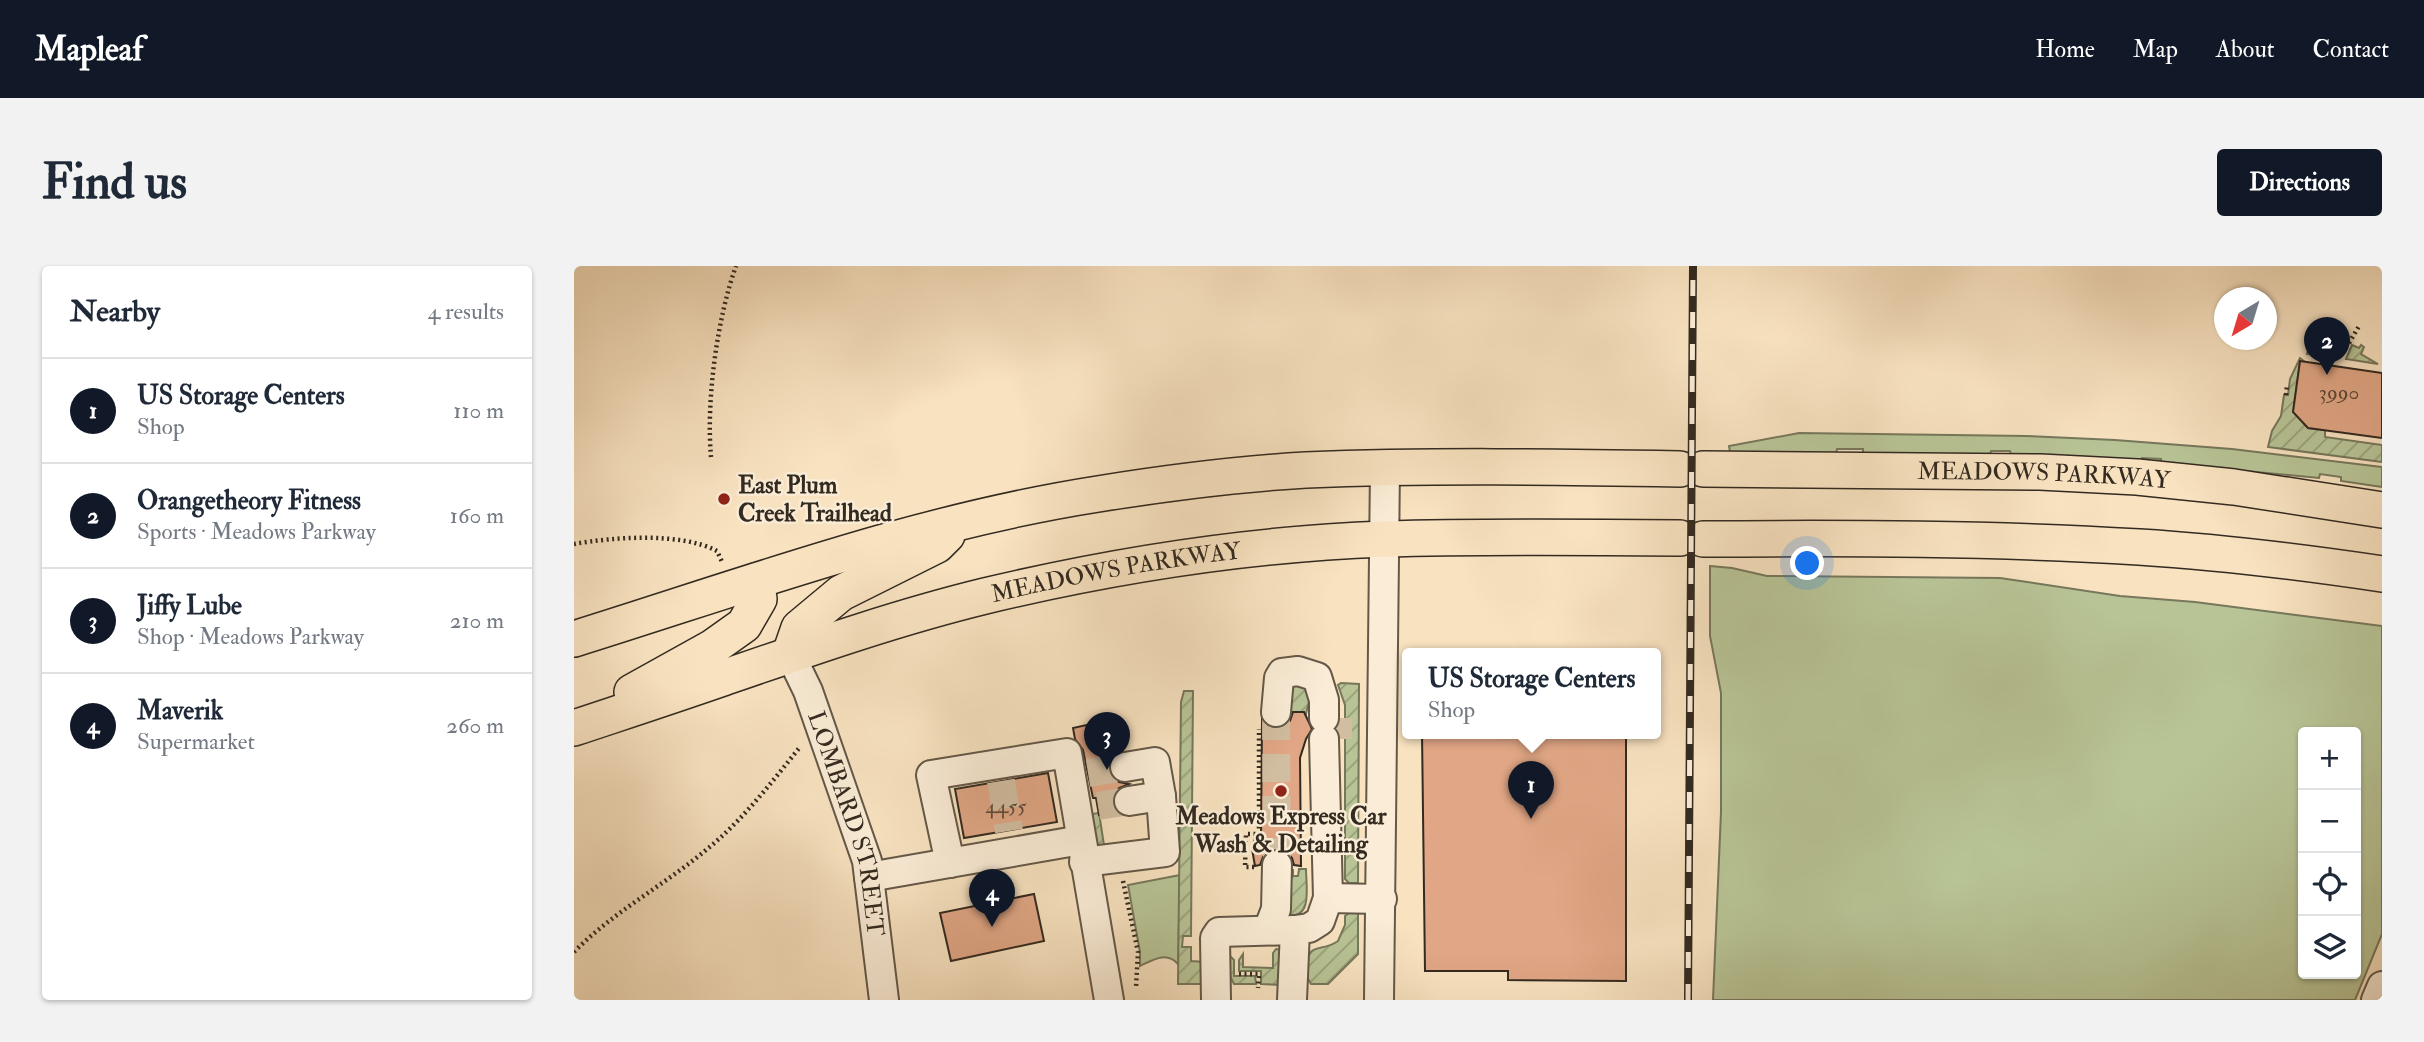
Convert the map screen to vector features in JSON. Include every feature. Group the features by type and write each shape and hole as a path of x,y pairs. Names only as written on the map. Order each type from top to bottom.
{"main road":[{"name":"MEADOWS PARKWAY","path":"574,639 869,544 960,522 1095,494 1181,482 1303,471 1385,468 2040,472 2137,477 2382,510"},
{"path":"790,654 799,628 841,593 937,545 960,522"},
{"name":"MEADOWS PARKWAY","path":"574,728 790,654 921,613 1051,582 1204,556 1317,544 1383,539 1493,537 1943,539 2117,546 2234,555 2382,574"},
{"path":"615,714 631,692 713,648 744,625 759,599 756,581"}],"street":[{"path":"1380,1000 1385,468"},
{"name":"LOMBARD STREET","path":"790,654 808,691 867,861 884,1000"},
{"path":"1216,1000 1215,938 1219,932 1309,928 1320,921 1328,898 1328,868 1338,851 1324,700 1317,677 1298,671 1282,673 1268,717"},
{"path":"950,863 931,775 999,772 1067,753 1083,791 1082,851 1109,1000"},
{"path":"869,877 950,863 1011,841 1082,851 1165,852 1160,787 1128,783"},
{"path":"1268,866 1292,1000"},
{"path":"1328,898 1382,899"},
{"path":"2375,1000 2382,986"}],"path":[{"path":"711,457 710,414 715,356 736,266"},
{"path":"2349,343 2358,326"},
{"path":"2286,395 2287,385"},
{"path":"574,544 663,538 691,541 717,551 722,561"},
{"path":"1268,717 1259,834 1246,834 1245,867 1268,866"},
{"path":"574,952 594,932 707,850 759,797 800,747"},
{"path":"1122,879 1138,951 1136,987"},
{"path":"1237,962 1237,974 1259,974 1258,988"}],"green space":[{"path":"2330,340 2347,342 2340,358 2307,354 2308,349 2330,347"},
{"path":"2352,345 2364,347 2361,354 2378,364 2346,359"},
{"path":"2300,358 2305,362 2300,362 2293,412 2308,428 2325,430 2325,437 2382,445 2382,462 2268,447 2272,431 2281,416 2284,395 2288,395 2290,379"},
{"path":"1799,433 2026,436 2232,449 2382,467 2382,487 2341,481 2341,477 2320,474 2319,478 2161,463 2161,459 2142,458 2141,461 2011,455 2010,451 1991,451 1990,455 1863,453 1863,449 1837,449 1836,454 1730,452 1729,446"},
{"path":"1710,566 1767,576 2000,578 2120,596 2195,602 2382,626 2382,934 2355,1000 1713,1000 1721,812 1721,693 1710,636"},
{"path":"1297,678 1311,693 1305,718 1304,712 1284,712 1283,691"},
{"path":"1359,684 1358,883 1349,883 1345,879 1345,705 1338,685"},
{"path":"1184,691 1193,691 1191,936 1183,936 1182,947 1191,947 1191,961 1205,962 1206,984 1178,984 1181,702"},
{"path":"1099,813 1104,845 1100,846 1095,842 1091,814"},
{"path":"1299,869 1306,869 1305,906 1296,915 1288,916 1283,870 1293,870 1293,876 1298,876"},
{"path":"1180,875 1178,964 1164,957 1140,966 1128,885"},
{"path":"1358,913 1358,954 1328,984 1311,984 1307,973 1309,954 1338,941 1345,925 1345,916"},
{"path":"1276,949 1281,950 1281,985 1261,984 1261,971 1239,971 1239,960 1243,954 1243,967 1273,968 1273,953"},
{"path":"1230,956 1234,960 1234,976 1255,976 1256,984 1234,984 1230,976"}],"building":[{"path":"2300,361 2382,373 2382,438 2308,428 2293,412"},
{"name":"Meadows Express Car Wash & Detailing","path":"1293,712 1304,712 1312,729 1300,758 1301,866 1294,865 1286,851 1277,848 1268,851 1260,865 1255,866 1252,849 1255,837 1261,837 1262,720 1267,726 1282,727 1290,721"},
{"path":"1105,721 1106,726 1120,723 1123,741 1120,741 1122,751 1115,754 1110,761 1109,770 1113,778 1129,784 1119,788 1114,794 1113,803 1117,812 1099,815 1083,750 1075,739 1073,728"},
{"path":"1422,739 1626,739 1626,981 1508,980 1508,971 1425,971"},
{"path":"1048,773 1057,822 964,838 955,789"},
{"path":"1034,894 1044,941 951,961 940,913"}],"tunnel":[{"path":"1276,712 1277,865"},
{"path":"1338,718 1338,739"},
{"path":"1088,773 1125,767"},
{"path":"1001,781 1009,831"},
{"path":"1098,806 1129,801"}],"railway":[{"path":"1688,1000 1693,266"}],"place":[{"name":"Orangetheory Fitness","path":"2327,375"},
{"name":"East Plum Creek Trailhead","path":"724,499"},
{"name":"Jiffy Lube","path":"1107,770"},
{"name":"Meadows Express Car Wash & Detailing","path":"1281,791"},
{"name":"US Storage Centers","path":"1531,819"},
{"name":"Maverik","path":"992,927"}]}
